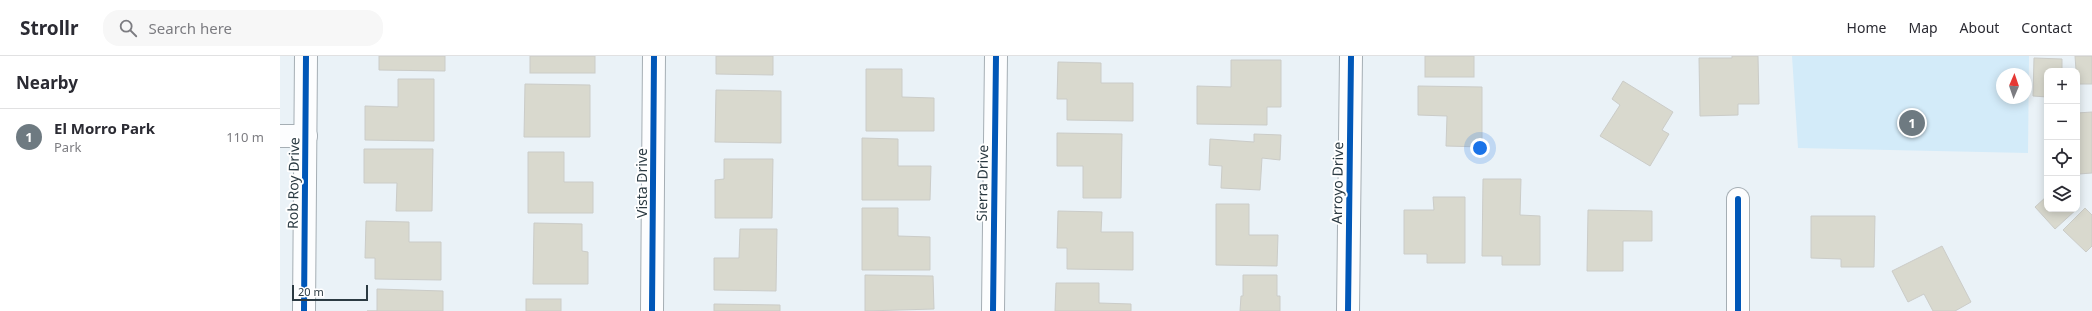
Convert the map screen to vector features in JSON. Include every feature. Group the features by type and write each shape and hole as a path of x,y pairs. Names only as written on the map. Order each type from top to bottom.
{"street":[{"name":"Rob Roy Drive","path":"304,311 306,56"},
{"name":"Vista Drive","path":"652,311 654,56"},
{"name":"Sierra Drive","path":"993,311 996,56"},
{"name":"Arroyo Drive","path":"1348,311 1351,56"},
{"path":"280,136 306,136"},
{"path":"1738,199 1738,311"}],"shaded area":[{"path":"1792,56 2029,56 2029,68 1996,68 1996,104 2029,104 2028,153 1798,148"}],"building":[{"path":"379,56 445,56 445,71 379,70"},
{"path":"530,56 595,56 595,73 530,73"},
{"path":"716,56 773,56 773,75 716,74"},
{"path":"1425,56 1474,56 1474,77 1425,77"},
{"path":"1732,56 1758,56 1759,104 1738,104 1738,115 1700,116 1699,58 1732,58"},
{"path":"2075,56 2092,56 2092,84 2080,84 2080,68 2076,68"},
{"path":"2034,58 2062,59 2062,68 2044,68 2044,97 2033,96"},
{"path":"1231,60 1281,60 1281,107 1267,107 1267,125 1197,124 1197,86 1231,87"},
{"path":"1058,62 1101,63 1101,83 1133,83 1133,121 1067,120 1067,99 1057,99"},
{"path":"866,69 902,69 902,97 934,98 934,131 866,131"},
{"path":"398,79 434,79 434,141 365,140 365,106 398,107"},
{"path":"1623,81 1673,112 1662,130 1669,134 1650,166 1600,136 1620,105 1612,99"},
{"path":"525,84 590,85 590,137 524,137"},
{"path":"1418,86 1482,87 1482,147 1446,146 1447,116 1418,115"},
{"path":"716,90 781,91 781,143 715,142"},
{"path":"2092,112 2092,173 2080,174 2080,113"},
{"path":"1057,133 1122,134 1121,198 1083,198 1083,166 1057,166"},
{"path":"1254,134 1281,135 1280,160 1262,158 1260,190 1221,188 1222,166 1209,165 1210,139 1254,142"},
{"path":"862,138 898,139 898,166 931,166 930,200 862,200"},
{"path":"364,149 433,149 432,211 396,211 397,183 364,183"},
{"path":"528,152 564,152 564,182 593,182 593,213 528,213"},
{"path":"724,159 773,159 772,218 715,218 715,180 724,179"},
{"path":"1483,179 1521,179 1520,215 1540,216 1540,265 1502,265 1502,256 1482,256"},
{"path":"1433,197 1465,197 1465,263 1427,263 1427,254 1404,254 1404,210 1434,210"},
{"path":"2044,199 2044,212 2074,212 2055,229 2035,207"},
{"path":"1216,204 1249,204 1249,235 1278,235 1277,266 1216,265"},
{"path":"862,208 898,208 898,236 930,237 930,270 862,270"},
{"path":"2085,208 2092,215 2092,246 2086,252 2063,230"},
{"path":"1588,210 1652,211 1652,241 1623,241 1623,271 1587,271"},
{"path":"1058,211 1102,212 1101,232 1133,232 1133,270 1067,269 1067,248 1057,248"},
{"path":"1811,216 1875,216 1874,267 1841,267 1841,259 1811,258"},
{"path":"366,221 409,222 409,242 441,242 441,280 375,279 375,258 365,258"},
{"path":"534,223 582,224 582,251 588,252 588,284 533,284"},
{"path":"740,229 777,229 776,291 714,290 714,258 739,258"},
{"path":"1942,246 1971,302 1955,311 1933,311 1924,294 1908,302 1892,271"},
{"path":"865,275 933,276 934,309 865,311"},
{"path":"1243,275 1277,275 1277,296 1280,296 1280,311 1240,311 1241,296 1243,296"},
{"path":"1056,283 1099,283 1099,303 1131,304 1131,311 1055,311"},
{"path":"377,289 443,291 443,311 377,311"},
{"path":"526,299 561,299 561,311 526,311"},
{"path":"714,304 780,305 780,311 714,311"}],"cycle path":[{"path":"304,311 306,56"},
{"path":"652,311 654,56"},
{"path":"993,311 996,56"},
{"path":"1348,311 1351,56"},
{"path":"1738,199 1738,311"}],"place":[{"name":"El Morro Park","path":"1912,123"}]}
